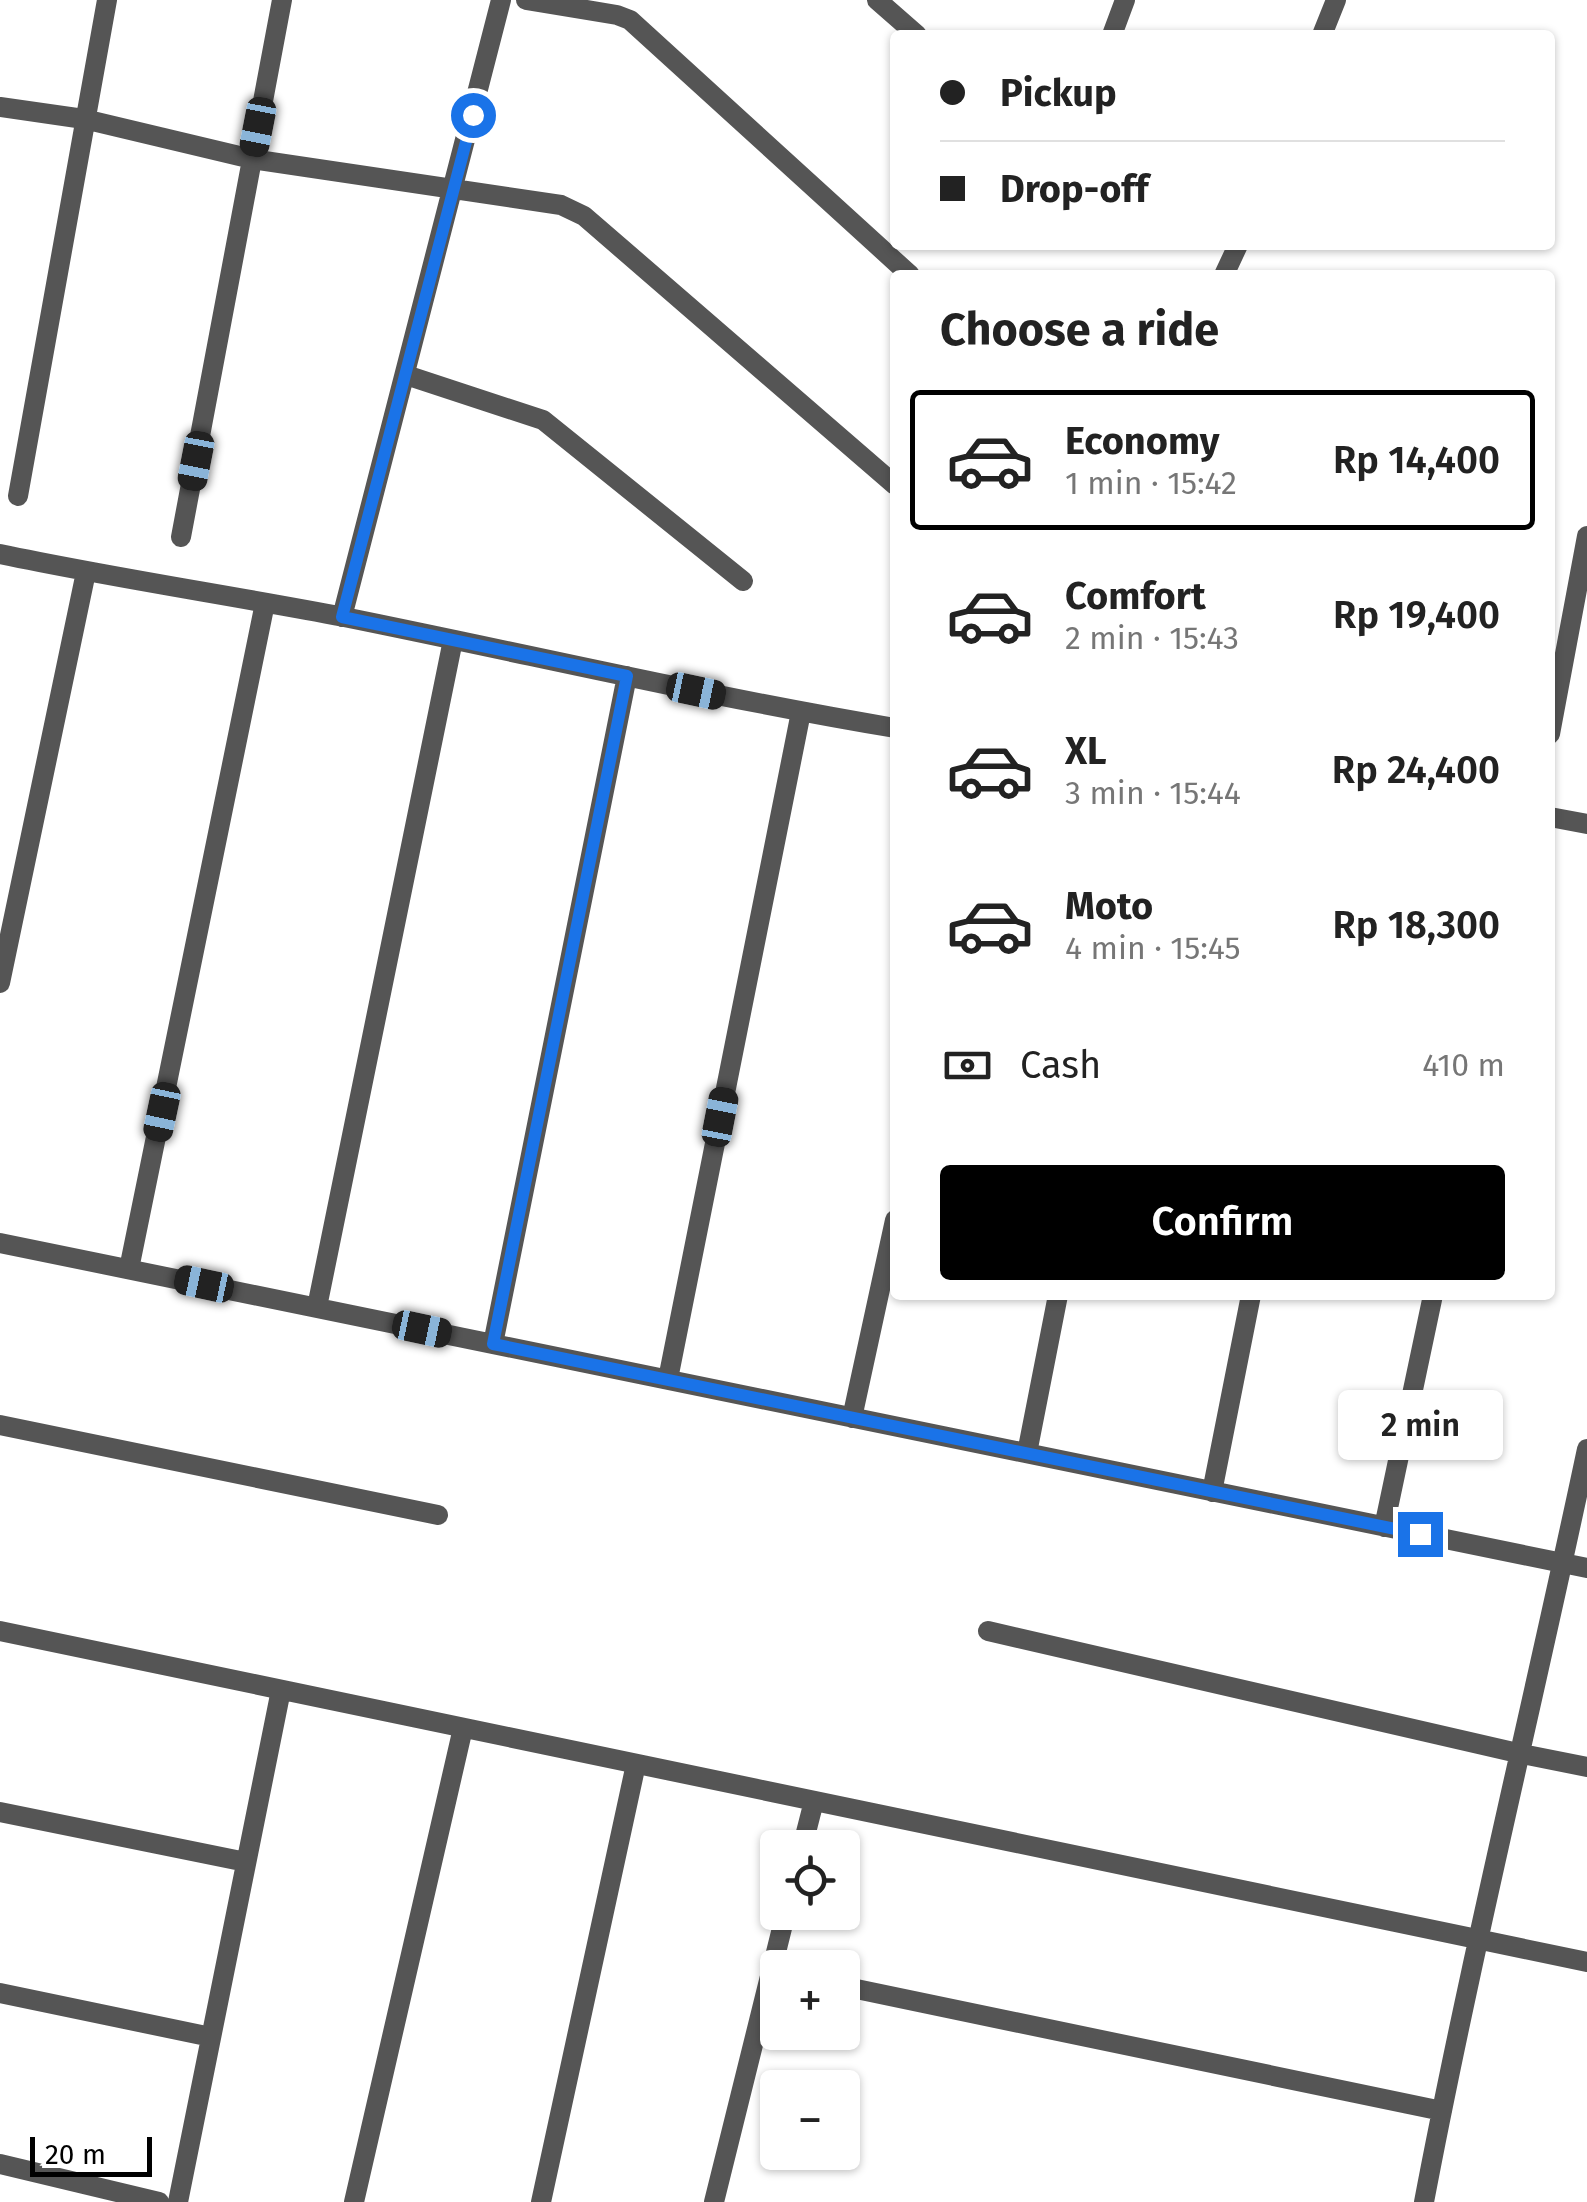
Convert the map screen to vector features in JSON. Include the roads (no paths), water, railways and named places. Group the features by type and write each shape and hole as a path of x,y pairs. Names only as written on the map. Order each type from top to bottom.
{"street":[{"path":"18,496 107,0"},
{"path":"181,537 282,0"},
{"path":"342,617 501,0"},
{"path":"526,0 630,20 905,270"},
{"path":"877,0 912,30"},
{"path":"1114,30 1125,0"},
{"path":"1324,30 1336,0"},
{"path":"0,107 84,120 252,159 561,205 584,216 890,482"},
{"path":"406,375 543,420 743,581"},
{"path":"1555,707 1587,536"},
{"path":"0,554 342,617 890,727"},
{"path":"0,983 86,572"},
{"path":"130,1269 265,603"},
{"path":"317,1308 453,640"},
{"path":"493,1344 627,676"},
{"path":"668,1379 801,712"},
{"path":"1555,818 1587,824"},
{"path":"0,1242 1587,1568"},
{"path":"852,1418 890,1243"},
{"path":"1027,1453 1057,1300"},
{"path":"1212,1492 1250,1300"},
{"path":"1384,1527 1432,1300"},
{"path":"0,1425 438,1516"},
{"path":"1424,2202 1476,1938 1522,1754 1587,1449"},
{"path":"988,1631 1587,1766"},
{"path":"0,1632 1587,1962"},
{"path":"178,2202 281,1690"},
{"path":"354,2202 463,1728"},
{"path":"542,2202 636,1764"},
{"path":"807,1830 814,1801"},
{"path":"0,1812 246,1862"},
{"path":"860,1990 1442,2110"},
{"path":"0,1994 211,2037"},
{"path":"714,2202 760,2029"},
{"path":"0,2164 160,2202"}]}
